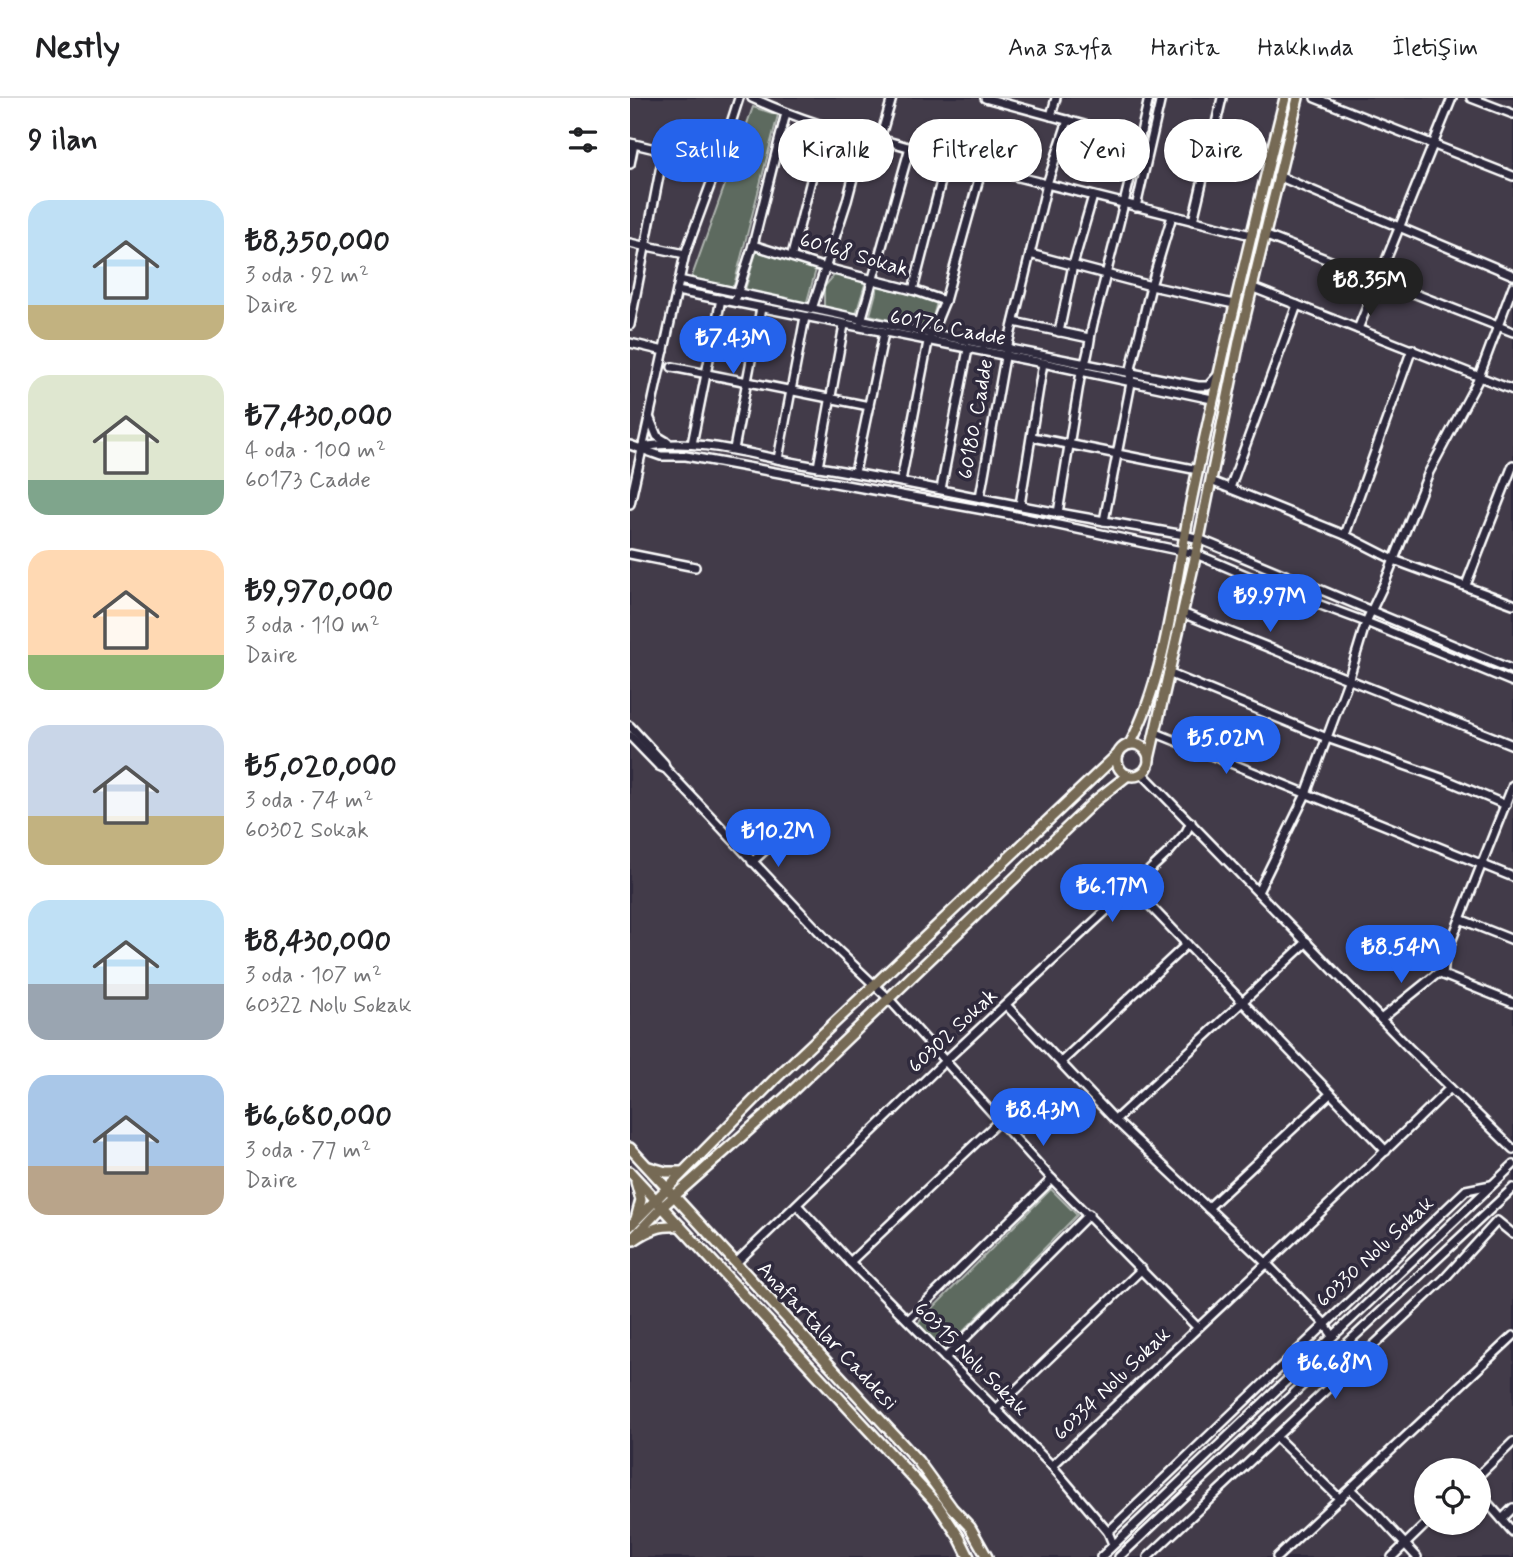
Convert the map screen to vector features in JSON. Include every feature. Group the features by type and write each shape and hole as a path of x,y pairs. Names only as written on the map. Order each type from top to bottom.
{"main road":[{"path":"1130,744 1147,709 1165,637 1234,304 1285,98"},
{"path":"633,1223 674,1196 787,1096 1095,801 1128,775 1142,773 1156,733 1251,287 1298,98"},
{"path":"630,1242 659,1204 667,1188 682,1172 1125,746 1141,746 1149,759"},
{"path":"1118,754 1117,765 1128,775"},
{"name":"Anafartalar Caddesi","path":"630,1148 918,1461 952,1508 970,1527 987,1556"},
{"path":"646,1166 666,1172 682,1172"},
{"path":"631,1173 640,1191 641,1200 633,1223"},
{"name":"Anafartalar Caddesi","path":"631,1173 937,1504 969,1557"},
{"path":"630,1242 652,1228 663,1225 680,1226"}],"street":[{"path":"732,119 739,98"},
{"path":"751,98 806,119"},
{"path":"886,119 892,98"},
{"path":"985,98 1064,119"},
{"path":"1051,116 1056,98"},
{"path":"1144,119 1149,98"},
{"path":"1136,207 1161,98"},
{"path":"1193,220 1222,98"},
{"path":"1315,98 1513,176"},
{"path":"1471,98 1513,114"},
{"path":"1358,328 1400,228 1449,99"},
{"path":"736,298 786,113"},
{"path":"630,164 632,144 651,148"},
{"name":"60180. Cadde","path":"980,497 1006,353 1056,157"},
{"path":"860,329 908,158"},
{"path":"1278,176 1513,275"},
{"path":"630,325 658,182"},
{"path":"630,504 685,254 711,182"},
{"path":"792,255 811,182"},
{"path":"812,309 851,182"},
{"path":"913,290 941,182"},
{"path":"901,481 928,342 945,301 978,182"},
{"path":"1039,182 1251,235"},
{"path":"1058,513 1081,372 1086,364 1089,338 1130,182"},
{"path":"1059,331 1073,265 1093,196"},
{"path":"1104,521 1131,383 1130,373 1172,216"},
{"path":"1264,235 1513,332"},
{"path":"630,243 685,254"},
{"name":"60168 Sokak","path":"752,245 945,301"},
{"path":"1030,254 1234,304"},
{"path":"679,280 736,298 812,309 1006,353 1086,364 1198,386 1213,383 1218,376"},
{"path":"1258,892 1306,794 1348,681 1366,622 1429,472 1479,375 1513,286"},
{"path":"1251,287 1513,390"},
{"name":"60176 Cadde","path":"677,291 721,299 736,298 761,308 860,329 968,349 1006,353 1081,372 1213,399"},
{"path":"692,444 721,299"},
{"path":"1230,488 1297,305"},
{"path":"734,449 761,308"},
{"path":"778,459 805,317"},
{"path":"1014,322 1089,338"},
{"path":"818,467 844,325"},
{"path":"855,472 884,333"},
{"path":"630,343 664,351"},
{"path":"942,489 968,349"},
{"path":"1345,535 1412,349"},
{"path":"1020,505 1043,363"},
{"path":"672,367 869,406"},
{"path":"649,417 657,436 668,443"},
{"path":"1032,437 1198,470"},
{"path":"641,447 668,443 734,449 1184,535 1513,670"},
{"path":"630,445 661,456 686,456 992,512 1196,554 1513,682"},
{"path":"1465,585 1513,465"},
{"path":"630,469 633,487"},
{"path":"1211,481 1345,535 1394,560 1513,604"},
{"path":"630,554 695,566"},
{"path":"1182,614 1513,745"},
{"path":"1168,673 1327,738 1444,779 1504,808 1513,816"},
{"path":"630,726 752,862 828,941 889,999 1052,1179 1197,1327"},
{"path":"1156,733 1513,877"},
{"path":"630,736 659,766 666,769"},
{"path":"1142,773 1381,1019 1513,1149"},
{"path":"1443,975 1445,957 1513,785"},
{"name":"60302 Sokak","path":"736,1263 945,1061 1169,852 1191,822"},
{"path":"752,862 794,824"},
{"path":"1132,887 1386,1151"},
{"path":"1460,919 1513,940"},
{"path":"1115,1120 1307,943"},
{"path":"1060,1062 1187,944"},
{"path":"1381,1019 1438,973 1513,1003"},
{"path":"1006,1005 1115,1120 1267,1264 1333,1336"},
{"name":"60334 Nolu Sokak","path":"1052,1466 1450,1088"},
{"path":"1208,1208 1330,1094"},
{"path":"850,1262 999,1121"},
{"path":"1101,1557 1513,1165"},
{"path":"908,1320 1052,1179"},
{"name":"60330 Nolu Sokak","path":"1108,1532 1466,1190 1492,1185"},
{"path":"1119,1557 1513,1188"},
{"name":"60315 Nolu Sokak","path":"797,1205 1052,1466 1108,1532 1113,1545"},
{"path":"945,1359 1089,1214"},
{"path":"1149,1557 1444,1279 1497,1221 1513,1234"},
{"path":"995,1410 1142,1269"},
{"path":"1278,1557 1513,1336"},
{"path":"1276,1437 1340,1499"},
{"path":"1491,1463 1513,1442"},
{"path":"1350,1489 1417,1557"},
{"path":"1491,1507 1513,1532"},
{"path":"1502,1519 1513,1508"},
{"path":"1392,1557 1415,1535"}],"shaded area":[{"path":"630,98 1513,98 1513,1557 630,1557"}],"green space":[{"path":"753,107 778,115 764,169 764,119 749,119"},
{"path":"726,182 761,182 733,289 691,279"},
{"path":"757,249 817,266 806,305 745,290"},
{"path":"836,273 866,281 856,314 824,309 824,287"},
{"path":"878,285 937,302 933,317 921,328 870,315"},
{"path":"1051,1189 1077,1215 943,1352 916,1325"}]}
